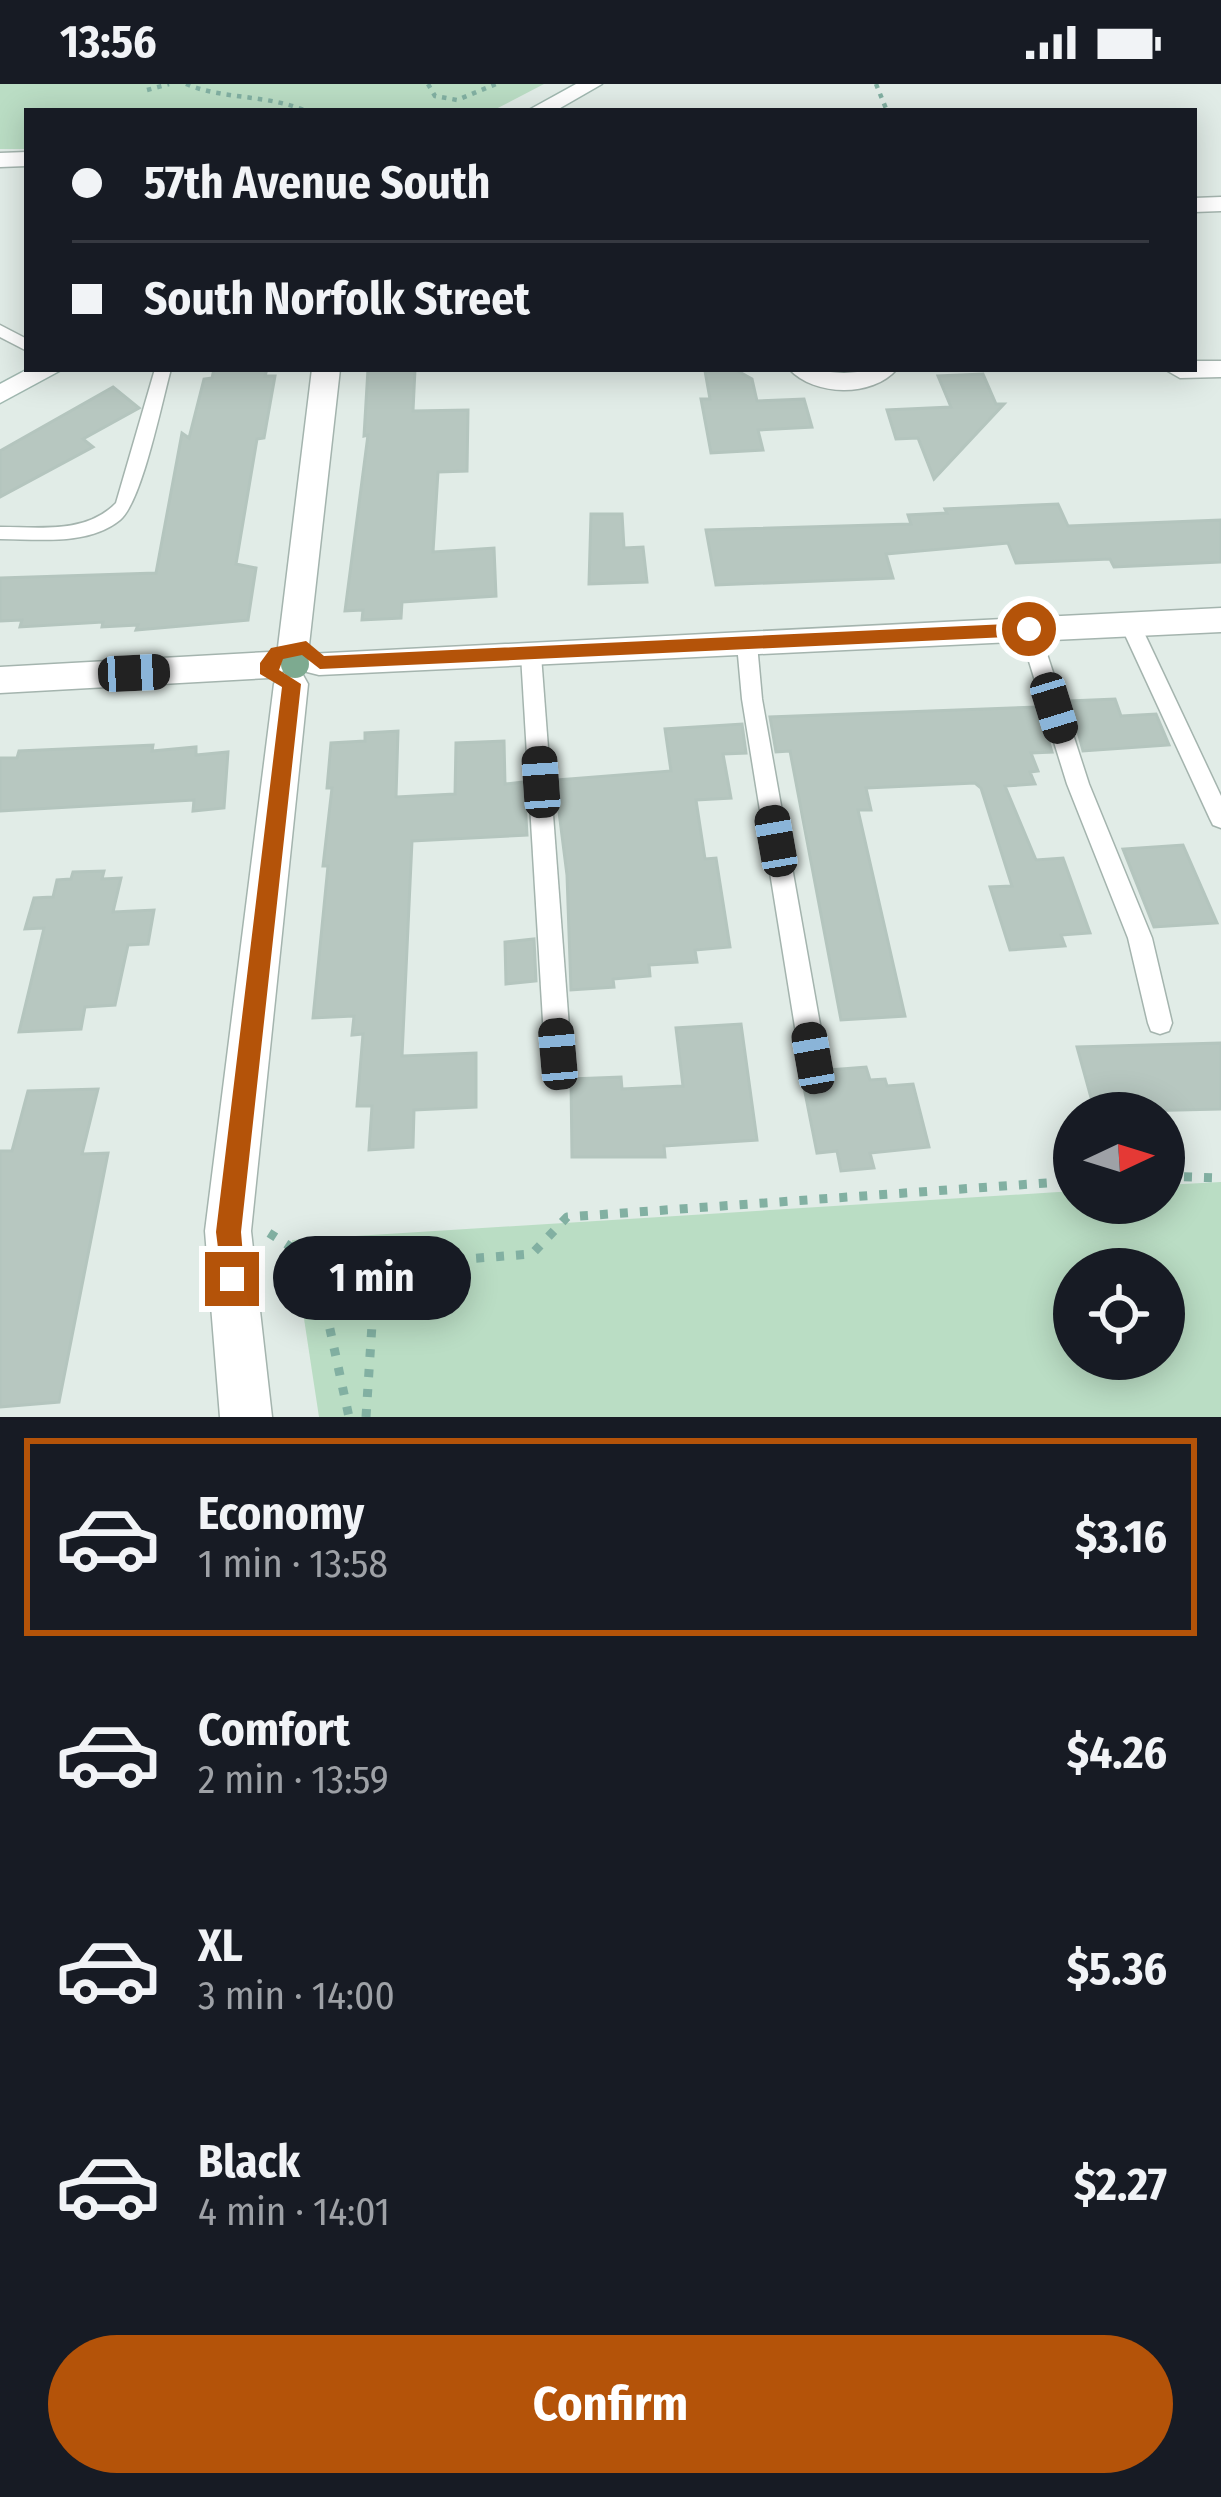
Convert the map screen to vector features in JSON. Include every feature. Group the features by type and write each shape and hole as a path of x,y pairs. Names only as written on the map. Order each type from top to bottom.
{"street":[{"path":"544,108 592,84"},
{"path":"0,395 43,372"},
{"path":"246,1417 228,1232 326,372"},
{"path":"809,372 849,381 880,372"},
{"path":"0,680 1221,620"}],"lane":[{"path":"0,533 88,529 114,520 124,506 162,372"},
{"path":"1130,624 1221,819"},
{"path":"1029,629 1078,784 1139,938 1160,1023"},
{"path":"747,644 752,699 813,1058"},
{"path":"531,655 558,1054"}],"path":[{"path":"146,90 170,84"},
{"path":"185,84 260,95 297,108"},
{"path":"428,84 435,96 457,100 496,84"},
{"path":"1185,1177 1221,1178"},
{"path":"366,1417 374,1294 398,1264 532,1254 567,1216 1053,1181"},
{"path":"262,1228 307,1257 328,1320 349,1417"}],"green space":[{"path":"0,84 544,84 498,108 24,108 24,149 0,149"},
{"path":"1221,1182 1221,1417 319,1417 292,1240 1053,1192 1053,1224 1185,1224 1185,1184"}],"building":[{"path":"213,372 275,376 264,438 257,439 236,564 256,568 248,620 136,630 138,625 102,627 103,622 20,627 22,620 0,621 0,578 156,573 182,433 189,438 204,379 212,378"},
{"path":"368,372 415,372 413,411 468,410 467,471 438,472 433,552 494,548 496,596 402,602 401,618 362,620 363,610 345,611 368,435 364,436"},
{"path":"705,372 740,372 752,379 757,401 804,399 812,427 758,430 763,450 711,453 701,399 710,399"},
{"path":"983,374 996,404 1004,404 934,479 918,438 896,439 887,410 951,407 938,376"},
{"path":"113,387 139,408 83,439 93,447 0,497 0,451"},
{"path":"1058,504 1068,526 1221,520 1221,562 1114,567 1110,559 1016,563 1008,543 886,554 893,578 716,585 706,530 911,524 908,515 947,513 945,509"},
{"path":"591,514 622,514 624,548 643,547 647,582 589,584"},
{"path":"1115,699 1121,716 1156,714 1169,745 1083,751 1070,701"},
{"path":"1038,707 1052,752 1031,753 1038,771 1030,772 1035,784 1005,786 1036,860 1063,858 1090,933 1061,935 1065,946 1010,950 990,887 1012,886 981,788 975,783 866,788 871,810 858,810 905,1016 841,1020 790,751 776,752 770,717"},
{"path":"742,724 746,753 723,754 731,798 696,800 705,859 716,858 730,947 695,950 697,962 649,965 650,976 613,979 614,987 571,990 567,875 555,780 671,771 665,729"},
{"path":"398,731 396,797 455,794 456,743 504,741 505,784 524,782 527,835 412,841 402,1056 476,1053 476,1107 414,1110 413,1147 369,1150 372,1106 357,1106 363,1034 352,1035 354,1016 313,1018 328,866 323,866 332,788 327,788 331,743 365,741 365,733"},
{"path":"153,745 152,751 196,747 196,755 228,752 224,808 193,811 194,800 0,811 0,758 17,758 19,751"},
{"path":"1183,845 1217,923 1154,927 1123,849"},
{"path":"104,871 102,879 121,878 113,912 154,910 148,944 128,945 115,1005 85,1007 81,1029 19,1032 44,928 25,929 34,898 53,897 57,880 71,879 73,872"},
{"path":"534,939 536,981 506,984 505,942"},
{"path":"741,1024 757,1140 664,1146 665,1157 572,1157 571,1079 621,1077 622,1089 683,1086 676,1028"},
{"path":"1221,1043 1221,1109 1185,1110 1185,1092 1089,1092 1077,1047"},
{"path":"866,1067 870,1080 885,1079 887,1086 913,1084 929,1147 870,1153 874,1168 841,1171 837,1151 817,1153 801,1072"},
{"path":"98,1089 82,1154 108,1153 59,1402 0,1407 0,1151 12,1151 28,1091"}],"route":[{"path":"232,1279 228,1232 291,684 270,674 269,663 277,653 306,648 320,663 1029,629"}]}
